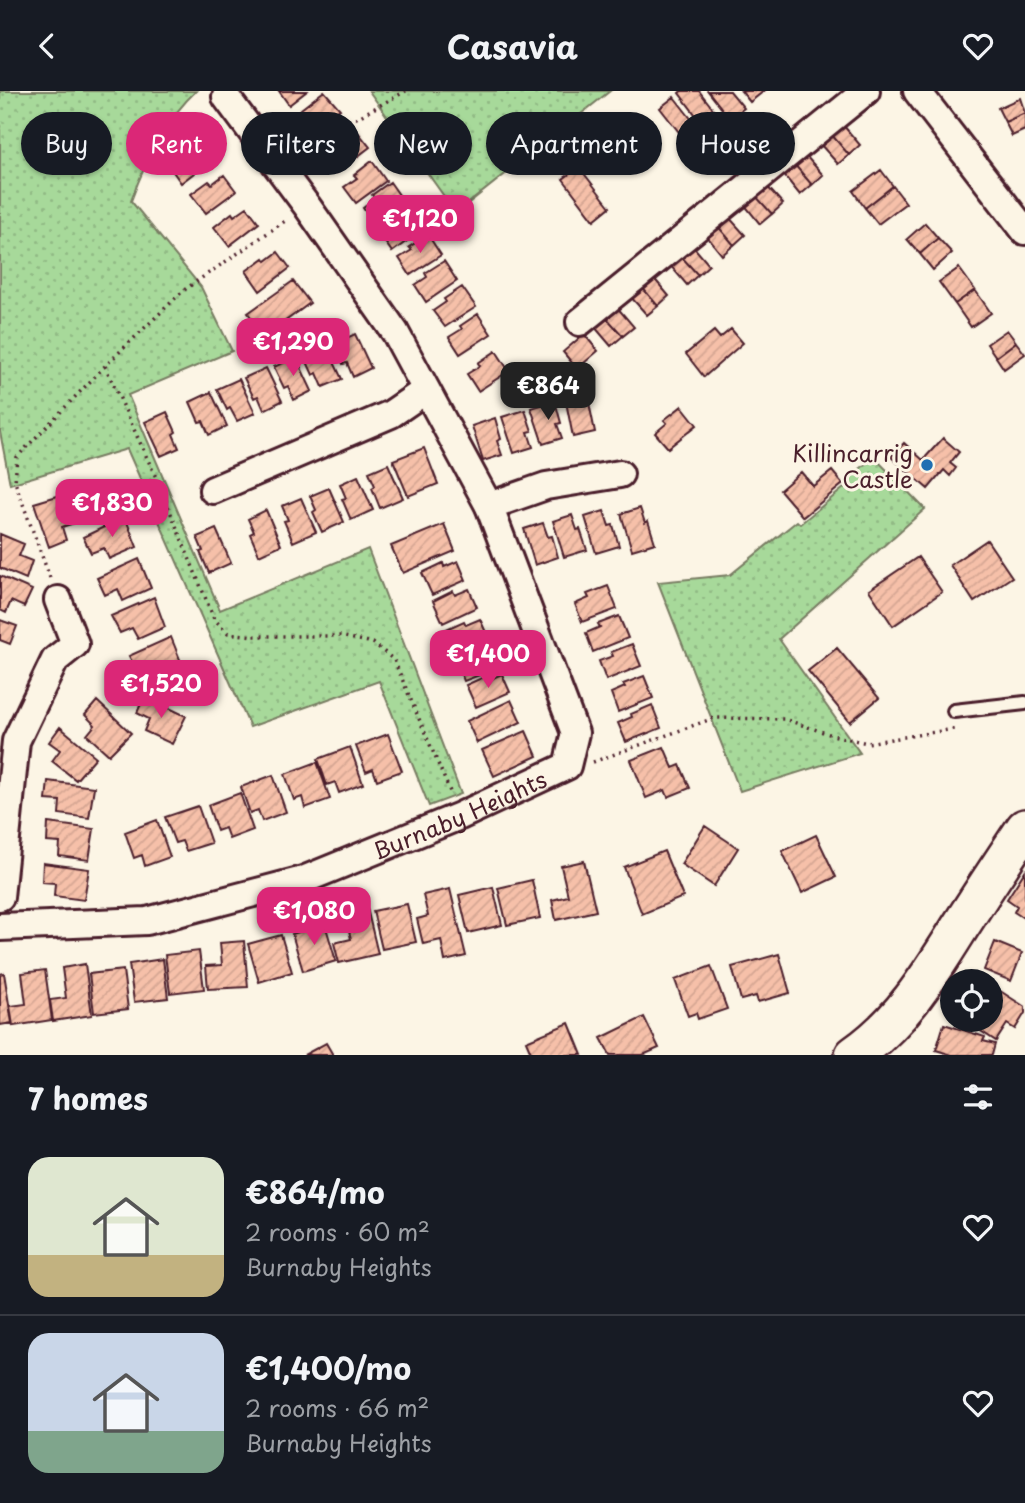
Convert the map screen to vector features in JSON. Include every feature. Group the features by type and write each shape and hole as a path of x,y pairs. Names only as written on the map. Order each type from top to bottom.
{"main road":[{"path":"869,1051 924,983 1025,828"}],"street":[{"path":"580,322 866,91"},
{"path":"917,91 1025,231"},
{"name":"Burnaby Heights","path":"226,97 241,117"},
{"name":"Burnaby Heights","path":"0,927 147,921 303,880 460,816 567,766 575,733 489,506 395,331 284,175"},
{"path":"213,490 391,414 426,390"},
{"path":"489,506 546,486 620,474"},
{"path":"0,897 16,741 55,660 75,644 58,600"}],"lane":[{"path":"954,711 1025,702"}],"path":[{"path":"360,116 406,91"},
{"path":"58,600 15,482 17,457 105,366 184,290 307,207"},
{"path":"105,366 159,484 214,619 228,633 253,636 341,636 373,643 394,660 460,816"},
{"path":"567,766 600,761 713,718 784,719 866,743 958,728"}],"green space":[{"path":"0,91 196,91 177,112 126,112 126,175 141,175 131,201 201,287 232,351 128,395 220,610 368,549 461,794 429,806 379,681 250,727 127,449 10,484 0,432"},
{"path":"369,91 610,91 583,112 486,112 486,175 504,175 456,213 429,175 472,175 472,112 384,112"},
{"path":"874,457 925,509 779,639 860,753 740,791 658,582 730,575 797,521 800,524 850,483 848,479"}],"building":[{"path":"279,91 307,91 289,105"},
{"path":"324,91 340,109 336,112 297,112"},
{"path":"699,91 716,112 693,112 679,93"},
{"path":"708,91 730,91 744,108 739,112 724,112"},
{"path":"741,91 764,91 750,102"},
{"path":"674,97 686,112 676,112 676,128 660,108"},
{"path":"1020,98 1025,113 1005,122 998,108"},
{"path":"1025,113 1025,130 1012,136 1005,122"},
{"path":"843,125 860,145 849,155 831,134"},
{"path":"831,134 849,155 838,164 820,144"},
{"path":"360,135 370,147 360,155"},
{"path":"805,155 823,175 812,185 795,163"},
{"path":"372,161 374,175 382,175 386,181 356,203 344,187 357,178 354,175 360,175 360,170"},
{"path":"795,165 812,185 800,195 784,175 795,175"},
{"path":"881,170 893,186 865,208 853,191"},
{"path":"175,175 191,175 181,183"},
{"path":"224,175 236,191 206,213 191,194 209,181 212,184"},
{"path":"568,175 585,175 610,207 594,220 563,179"},
{"path":"390,182 404,202 374,224 363,208 375,199 372,195"},
{"path":"765,184 783,204 772,214 754,194"},
{"path":"893,186 906,203 878,224 865,208"},
{"path":"754,194 772,214 760,224 743,203"},
{"path":"247,207 259,223 229,246 214,227 232,213 234,216"},
{"path":"408,210 422,230 392,252 380,235 392,227 390,223"},
{"path":"727,215 745,235 734,245 716,224"},
{"path":"925,223 938,238 920,254 907,239"},
{"path":"716,224 734,245 722,255 705,234"},
{"path":"428,235 441,255 410,275 399,258 412,250 409,247"},
{"path":"938,238 952,253 933,270 920,254"},
{"path":"692,245 709,265 698,275 680,255"},
{"path":"278,252 290,268 260,291 246,271"},
{"path":"680,255 698,275 687,285 669,264"},
{"path":"444,261 457,281 426,302 415,285 427,277 425,273"},
{"path":"959,268 975,290 955,304 939,282"},
{"path":"652,276 669,296 658,306 640,285"},
{"path":"293,281 310,303 265,336 248,313"},
{"path":"640,285 658,306 647,315 629,295"},
{"path":"462,287 476,307 445,327 433,311 446,302 444,299"},
{"path":"975,290 991,313 971,327 955,304"},
{"path":"616,306 634,327 623,336 605,316"},
{"path":"478,314 491,334 460,354 449,337"},
{"path":"605,316 623,336 611,346 594,326"},
{"path":"731,329 743,343 704,377 686,354 714,331 720,338"},
{"path":"1007,330 1016,342 996,357 987,344"},
{"path":"355,334 371,368 353,377 347,363 343,364 334,344"},
{"path":"584,334 598,351 577,369 563,352"},
{"path":"1016,342 1025,354 1004,369 996,357"},
{"path":"326,345 342,379 323,387 317,373 313,375 304,355"},
{"path":"496,351 509,371 478,391 467,374"},
{"path":"296,357 312,391 294,400 288,386 284,388 274,367"},
{"path":"266,368 282,401 264,410 258,396 254,398 244,378"},
{"path":"239,379 255,413 237,421 230,408 227,410 217,389"},
{"path":"211,392 227,426 209,435 203,421 199,422 190,402"},
{"path":"588,398 595,432 573,437 566,402"},
{"path":"555,401 561,423 557,424 562,438 543,444 531,408"},
{"path":"682,406 697,425 668,448 655,433 667,423 664,420"},
{"path":"525,410 532,431 528,432 533,447 514,453 502,417"},
{"path":"167,412 176,432 173,434 179,448 161,456 145,422"},
{"path":"495,418 501,439 497,441 502,455 483,461 472,426"},
{"name":"Killincarrig Castle","path":"943,438 959,452 950,463 956,468 950,476 944,470 928,489 891,457 904,443 923,460"},
{"path":"424,448 438,484 408,496 393,460"},
{"path":"388,464 403,498 380,508 369,472"},
{"path":"832,471 843,484 803,517 780,490 801,472 813,486"},
{"path":"358,476 373,510 351,520 342,499 346,498 340,484"},
{"path":"329,488 344,522 322,532 313,512 316,510 310,496"},
{"path":"64,494 74,523 62,527 66,540 49,547 34,503"},
{"path":"301,498 316,532 293,542 284,521 288,520 282,506"},
{"path":"640,508 645,523 648,521 655,543 632,550 621,514"},
{"path":"266,510 281,545 259,555 250,534 254,532 248,519"},
{"path":"604,511 609,526 613,525 619,546 596,553 585,517"},
{"path":"572,515 587,550 564,557 553,521"},
{"path":"125,517 137,547 109,559 104,548 91,553 83,537"},
{"path":"543,523 548,537 552,536 558,557 535,565 524,529"},
{"path":"444,524 455,551 403,573 391,546"},
{"path":"216,529 231,563 209,573 197,537"},
{"path":"0,534 24,544 19,556 32,561 26,579 0,568"},
{"path":"987,540 1012,577 974,602 950,565"},
{"path":"918,557 942,592 893,626 869,590"},
{"path":"139,559 151,588 123,601 118,589 105,595 97,578"},
{"path":"458,561 466,580 432,595 422,573 443,563 444,567"},
{"path":"0,576 32,590 24,607 11,601 6,613 0,610"},
{"path":"608,586 617,609 582,622 575,604 589,598 587,594"},
{"path":"469,589 477,607 443,623 433,601 453,591 455,595"},
{"path":"154,597 165,627 138,639 132,628 120,633 111,616"},
{"path":"619,616 628,638 593,652 586,633 600,627 598,624"},
{"path":"480,619 488,637 454,652 444,630 464,621 466,625"},
{"path":"0,620 17,626 10,644 0,640"},
{"path":"171,637 183,667 156,679 150,667 138,673 129,656"},
{"path":"632,644 641,666 606,680 599,661 613,656 611,652"},
{"path":"490,647 498,668 464,681 455,658"},
{"path":"837,648 879,698 850,722 808,671"},
{"path":"502,674 510,692 476,707 466,685 486,676 488,680"},
{"path":"644,676 653,698 618,712 611,693 625,687 623,684"},
{"path":"144,696 186,716 172,744 144,731 149,719 137,713"},
{"path":"511,700 521,722 477,743 467,721"},
{"path":"97,701 131,733 109,755 87,735 95,725 85,715"},
{"path":"652,705 661,728 626,742 618,723"},
{"path":"60,727 96,757 76,780 52,761 60,750 49,742"},
{"path":"526,731 537,756 494,776 482,750"},
{"path":"388,734 402,771 377,780 373,769 366,772 356,746"},
{"path":"350,747 363,784 339,793 335,782 327,785 318,759"},
{"path":"664,747 673,768 680,765 690,788 668,797 665,790 646,798 631,760"},
{"path":"317,762 330,799 305,808 302,797 294,800 285,774"},
{"path":"273,775 286,812 262,821 258,810 250,813 241,787"},
{"path":"48,781 94,787 89,818 59,814 60,801 46,800"},
{"path":"240,793 253,830 229,839 225,828 217,831 208,805"},
{"path":"198,806 211,843 186,851 182,841 175,843 165,817"},
{"path":"157,820 170,857 145,866 142,855 134,858 125,832"},
{"path":"48,823 94,829 89,860 59,856 60,843 47,842"},
{"path":"705,826 738,848 714,886 681,864"},
{"path":"816,835 836,877 802,893 782,851"},
{"path":"664,851 683,897 642,914 624,867"},
{"path":"584,861 596,911 556,920 552,900 568,896 561,866"},
{"path":"43,863 89,869 84,900 54,896 55,883 42,882"},
{"path":"1025,871 1025,919 1014,912 1017,906 1007,899"},
{"path":"532,880 540,918 507,925 498,888"},
{"path":"493,887 502,925 468,933 459,895"},
{"path":"450,889 466,956 445,961 441,940 423,944 417,919 428,916 423,895"},
{"path":"366,904 378,954 339,963 334,943 351,939 344,910"},
{"path":"407,904 416,942 382,949 373,911"},
{"path":"325,924 336,961 303,971 292,934"},
{"path":"281,935 292,972 259,982 248,944"},
{"path":"244,941 248,987 208,989 206,966 222,965 220,943"},
{"path":"995,942 1022,953 1011,981 1003,978 1003,969 984,969"},
{"path":"199,951 204,989 170,993 165,955"},
{"path":"779,954 790,993 758,1002 756,996 741,1000 732,967"},
{"path":"163,959 168,998 134,1002 129,964"},
{"path":"85,964 92,1015 53,1021 50,1000 66,998 62,968"},
{"path":"711,966 727,1009 698,1019 696,1013 688,1016 675,980"},
{"path":"45,970 52,1020 13,1026 10,1006 26,1004 22,973"},
{"path":"123,970 128,1009 94,1013 89,974"},
{"path":"4,973 12,1023 0,1025 0,974"},
{"path":"1003,993 1025,1007 1025,1013 1015,1029 1007,1024 1003,1030"},
{"path":"644,1017 659,1048 643,1055 610,1055 601,1038"},
{"path":"569,1023 582,1055 532,1055 526,1041"},
{"path":"942,1032 969,1032 985,1037 983,1041 995,1044 992,1055 952,1055 936,1050"},
{"path":"982,1032 1002,1032 996,1041"},
{"path":"326,1043 333,1055 304,1055"}],"place":[{"name":"Killincarrig Castle","path":"927,465"}]}
